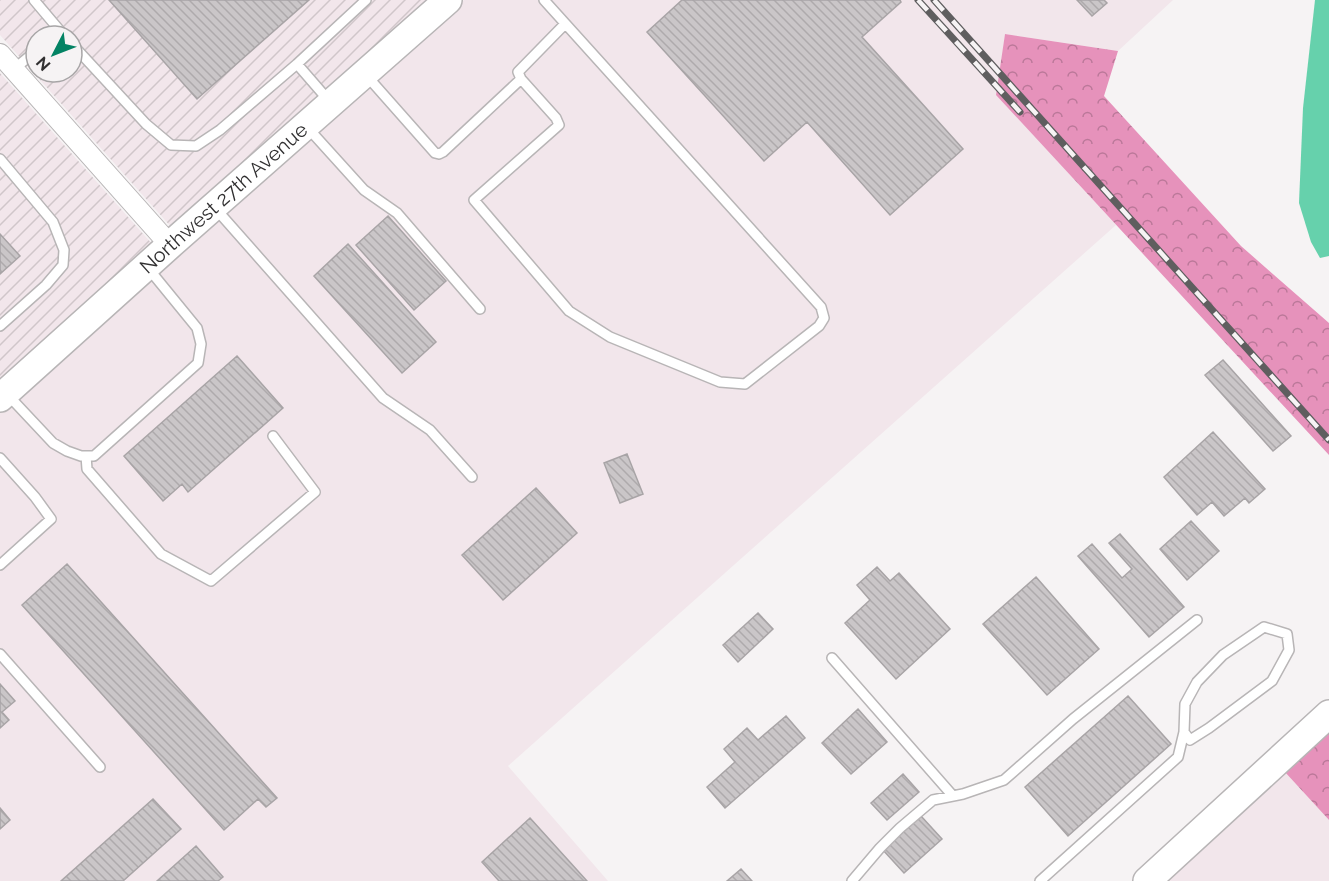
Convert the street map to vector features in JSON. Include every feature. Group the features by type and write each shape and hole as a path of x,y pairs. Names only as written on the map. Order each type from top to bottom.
{"main road":[{"name":"Northwest 27th Avenue","path":"3,395 213,206 448,0"},
{"path":"1147,881 1329,714"}],"street":[{"path":"0,54 170,245"}],"lane":[{"path":"34,0 52,24"},
{"path":"84,57 146,124 171,145 196,146 220,130 297,64 366,0"},
{"path":"544,0 821,307 824,318 819,326 745,384 720,382 610,337 569,311 474,200 559,125 556,118 520,79 518,72 565,24"},
{"path":"14,69 24,61"},
{"path":"297,64 331,103"},
{"path":"365,73 435,153 439,154 520,79"},
{"path":"306,125 364,190 397,213 480,309"},
{"path":"0,159 53,222 64,250 63,266 52,279 0,326"},
{"path":"213,206 383,398 430,430 472,477"},
{"path":"3,395 53,443 67,451 94,456 198,363 201,344 197,328 146,266"},
{"path":"86,456 87,469 161,554 211,581 315,492 273,436"},
{"path":"0,458 35,497 51,519 0,565"},
{"path":"852,881 900,828 933,800 963,794 1005,780 1072,719 1197,620"},
{"path":"1040,881 1178,758 1184,732 1185,704 1197,682 1223,655 1264,627 1287,634 1289,650 1272,681 1191,740 1184,732"},
{"path":"0,654 100,767"},
{"path":"832,658 953,796"}],"shaded area":[{"path":"0,0 431,0 172,228 44,84 84,84 84,24 24,24 24,62 0,35"},
{"path":"464,0 1173,0 1118,51 1005,34 997,95 1116,225 508,766 608,881 0,881 0,413 177,253"},
{"path":"1315,0 1329,0 1329,256 1320,258 1311,242 1299,203 1303,108"},
{"path":"0,73 153,245 0,383"},
{"path":"1284,771 1329,820 1329,881 1163,881"}],"green space":[{"path":"1005,34 1118,51 1104,96 1241,246 1329,323 1329,455 996,95"},
{"path":"1329,730 1329,820 1284,771"}],"building":[{"path":"109,0 309,0 197,99"},
{"path":"682,0 900,0 901,2 862,37 963,149 890,215 807,122 764,161 647,32"},
{"path":"1077,0 1104,0 1107,3 1092,16"},
{"path":"388,216 446,281 414,310 356,245"},
{"path":"0,234 20,256 0,274"},
{"path":"348,244 436,342 402,373 314,276"},
{"path":"237,356 283,408 188,492 182,484 163,501 124,456"},
{"path":"1223,360 1291,436 1273,451 1205,375"},
{"path":"1213,432 1265,489 1249,503 1245,498 1224,516 1212,502 1197,515 1164,477"},
{"path":"627,454 643,494 620,503 604,463"},
{"path":"536,488 577,533 503,600 462,555"},
{"path":"1191,521 1219,551 1187,580 1160,549"},
{"path":"1120,534 1184,607 1149,637 1078,556 1092,544 1122,578 1132,569 1109,543"},
{"path":"67,564 277,798 266,807 258,799 224,830 22,605"},
{"path":"877,567 890,581 899,573 950,629 896,679 845,623 870,600 857,585"},
{"path":"1036,577 1099,649 1047,695 983,624"},
{"path":"758,613 773,629 738,662 723,645"},
{"path":"0,684 15,701 2,712 9,720 0,728"},
{"path":"1128,696 1171,744 1068,836 1025,787"},
{"path":"858,709 887,742 851,774 822,743"},
{"path":"786,716 805,738 725,808 707,787 735,762 724,749 747,728 758,740"},
{"path":"903,774 919,792 887,820 871,803"},
{"path":"153,799 181,829 123,881 61,881"},
{"path":"0,808 10,820 0,829"},
{"path":"921,816 942,839 904,873 883,850"},
{"path":"530,818 587,881 499,881 482,862"},
{"path":"196,846 223,877 218,881 157,881"},
{"path":"741,869 752,881 727,881"}],"railway":[{"path":"918,0 1020,112"},
{"path":"934,0 1329,440"}]}
